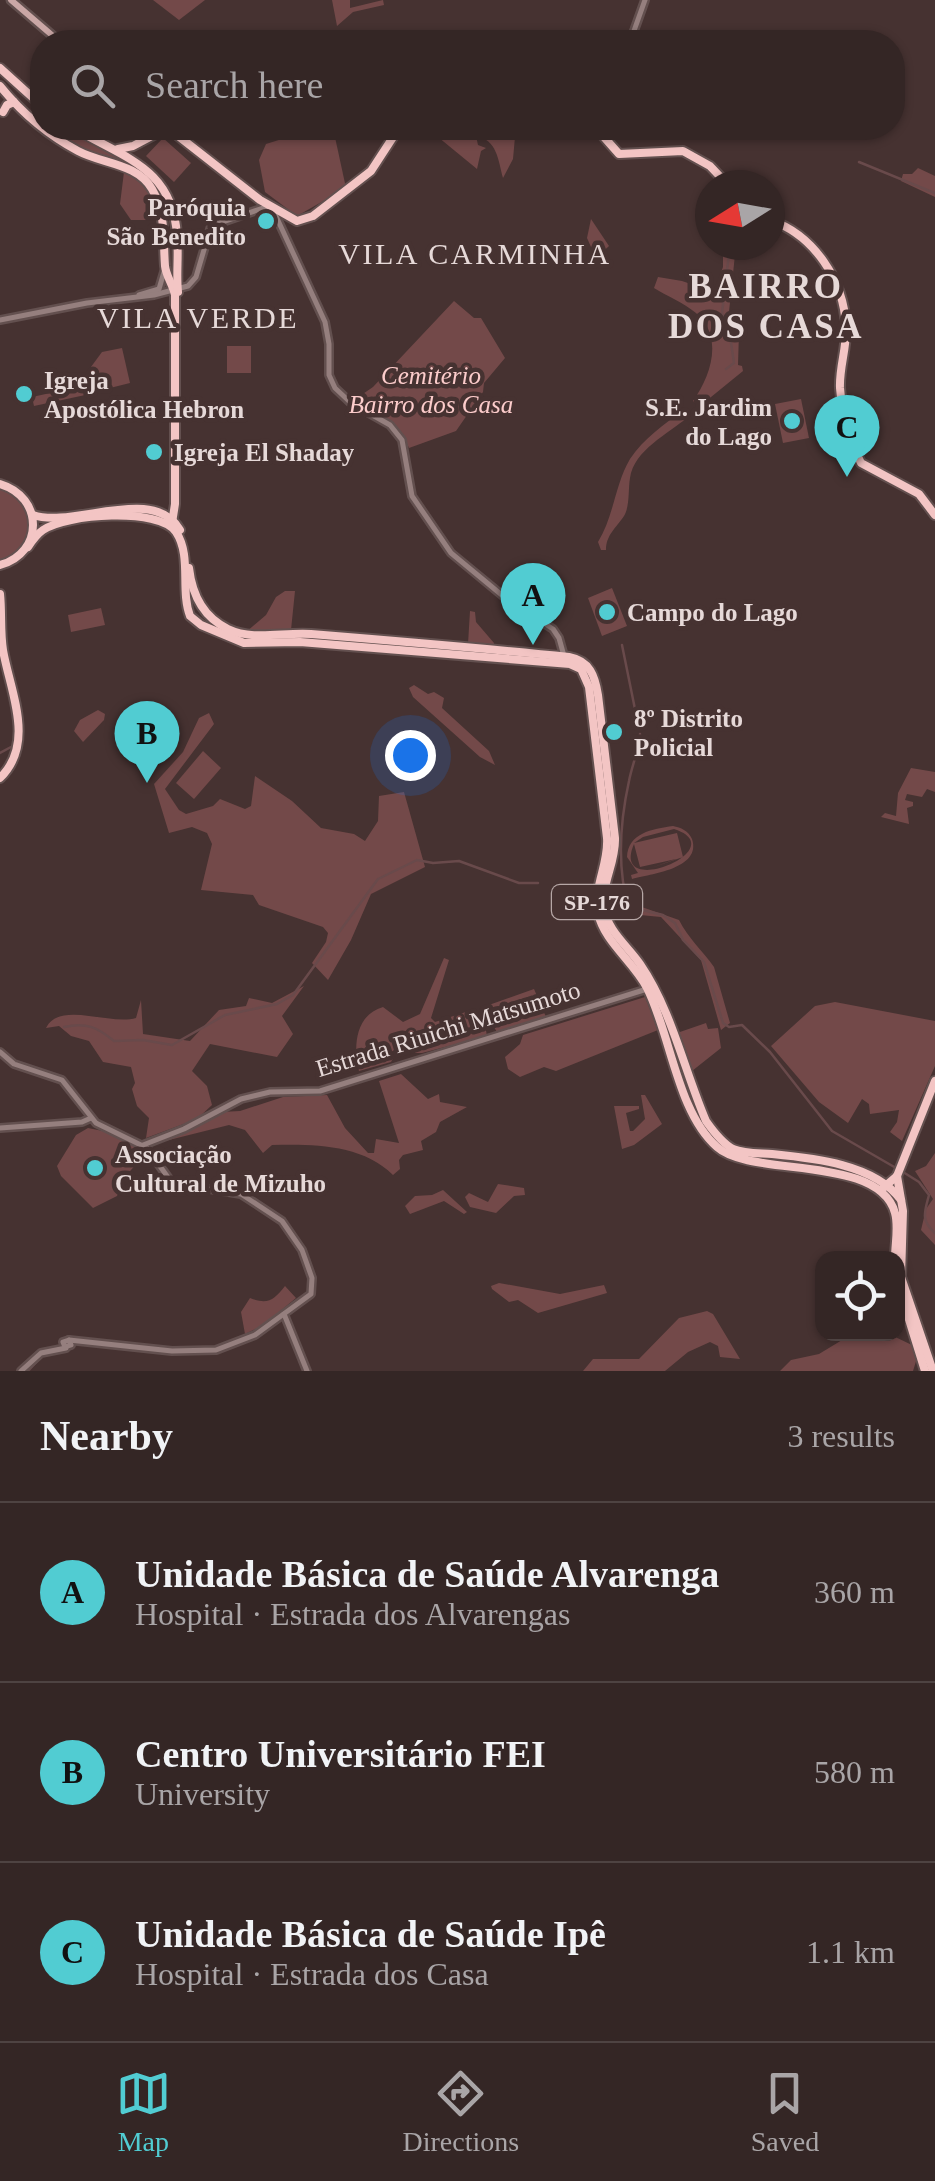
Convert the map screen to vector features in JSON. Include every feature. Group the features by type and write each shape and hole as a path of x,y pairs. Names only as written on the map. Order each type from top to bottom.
{"main road":[{"path":"11,0 44,30"},
{"path":"0,68 30,96"},
{"path":"0,86 30,116"},
{"path":"3,112 14,102"},
{"path":"23,111 30,109"},
{"path":"63,140 137,173 151,188 159,206 172,281 176,504 173,523 183,550 188,609"},
{"path":"99,140 118,149 155,178 167,194 178,235 172,281 173,523 193,592 217,622 215,627 208,628"},
{"path":"118,149 145,140"},
{"path":"183,140 277,213 296,222 310,218 365,176 394,140"},
{"path":"608,140 619,154 683,152 713,170"},
{"path":"121,166 133,146"},
{"path":"785,226 805,237 830,272 846,324 840,383 856,453 865,466 920,494 935,516"},
{"path":"166,247 172,242 177,247"},
{"path":"0,484 22,496 33,515 34,532 28,547"},
{"path":"0,574 5,564 49,526 124,512 173,523"},
{"path":"33,515 57,519 124,512 173,523"},
{"path":"0,594 0,632 16,695 18,726 15,756 0,778"},
{"path":"188,609 190,604 199,604"},
{"name":"SP-176","path":"188,609 194,620 244,643 348,642 549,655 583,662 594,678 607,804"},
{"name":"SP-176","path":"217,622 245,635 296,633 348,642"},
{"name":"SP-176","path":"373,644 570,664 581,669 589,687 615,852 604,912 651,988 702,1112 718,1137 737,1150 854,1170 889,1181 901,1200 901,1276 931,1368"},
{"path":"894,1251 896,1215 890,1202 889,1181 904,1158 935,1082"},
{"name":"SP-176","path":"827,1167 867,1184 889,1181"},
{"name":"SP-176","path":"905,1302 931,1368"}],"street":[{"path":"634,30 645,0"},
{"path":"138,296 172,281 192,283 210,226 277,213 325,322 329,375 345,399 390,425 402,440 412,496 450,554 509,601 553,629 565,657"},
{"path":"1,319 138,296 172,281 188,282 199,258"},
{"path":"549,655 561,646"},
{"name":"Estrada Riuichi Matsumoto","path":"143,1145 241,1099 270,1092 320,1091 651,988"},
{"path":"0,1052 14,1064 62,1080 100,1126 143,1145 172,1184 240,1194 288,1227 302,1250 312,1288 310,1296 248,1338 198,1352 89,1344 65,1346 40,1353 21,1371"},
{"path":"0,1130 91,1118"},
{"path":"284,1315 307,1371"}],"green space":[{"path":"153,0 205,0 179,20"},
{"path":"332,0 350,0 350,8 383,0 384,5 353,12 337,26"},
{"path":"66,140 92,140 124,157 119,162 80,149"},
{"path":"165,140 191,163 174,182 146,156"},
{"path":"279,140 336,140 346,188 297,216 265,192 259,160 266,144"},
{"path":"442,140 477,140 478,145 486,148 481,151 477,169"},
{"path":"486,140 515,140 513,159 503,178 498,157"},
{"path":"918,168 935,176 935,197 901,181 903,174 912,174"},
{"path":"124,172 148,190 157,220 131,220 120,204"},
{"path":"591,219 609,246 596,258 587,238"},
{"path":"723,260 734,260 729,312 739,332 738,365 743,371 700,406 693,401 712,357 710,333 696,313 654,288 658,277 714,292"},
{"name":"Cemitério Bairro dos Casa","path":"454,301 474,318 481,318 505,358 484,383 483,392 456,431 409,448 393,424 354,400 373,387"},
{"path":"227,346 251,346 251,373 227,373"},
{"path":"122,348 130,383 94,392 88,371 102,352"},
{"path":"87,385 90,394 34,406 32,397"},
{"name":"S.E. Jardim do Lago","path":"801,399 809,438 783,443 775,404"},
{"path":"683,410 688,417 638,459 630,478 626,512 606,550 601,550 598,542 630,459 648,438"},
{"path":"0,488 22,503 29,524 22,546 0,561"},
{"name":"Campo do Lago","path":"612,588 627,626 602,636 588,598"},
{"path":"285,591 295,591 291,630 246,632 266,615 276,597"},
{"path":"101,608 105,625 71,632 68,615"},
{"path":"470,611 475,612 476,622 494,643 493,647 468,644"},
{"path":"414,685 444,698 442,708 489,751 495,765 480,757 413,697 409,688"},
{"path":"98,710 105,714 104,720 83,742 74,731 80,720"},
{"path":"209,713 214,724 165,789 186,814 213,806 220,799 245,809 251,806 255,776 292,801 321,828 354,834 365,841 378,821 379,796 404,792 425,867 371,894 328,980 312,963 326,942 328,933 323,927 259,905 253,895 201,890 212,844 207,833 192,827 169,833 154,784 183,752 199,718"},
{"path":"203,751 221,768 194,799 176,783"},
{"path":"911,768 935,772 935,792 927,789 922,797 907,794 905,800 913,802 907,808 909,824 881,817 885,813 896,816 898,793"},
{"path":"673,826 684,830 692,839 693,849 682,864 632,879 631,875 638,873 627,857 628,849 636,837","holes":["674,829 689,838 690,848 683,857 677,833 634,843","634,844 640,867 676,859 651,868 682,858 652,870 638,869 631,861"]},
{"path":"633,904 679,920 714,967 730,1023 721,1030 701,960 661,917 640,915"},
{"path":"444,958 449,960 431,1018 435,1022 475,1009 480,1018 488,1016 486,1006 534,989 546,1017 497,1032 490,1021 485,1025 487,1036 422,1053 396,1053 391,1062 359,1071 358,1033 367,1017 383,1007 403,1022 420,1014"},
{"path":"304,986 282,1016 293,1034 277,1057 210,1044 192,1071 207,1086 212,1105 197,1119 146,1138 149,1118 137,1106 131,1067 103,1062 89,1041 71,1036 59,1026 46,1028 62,1016 136,1018 141,1000 143,1034 190,1041 219,1010 246,1006 249,998 272,1003"},
{"path":"645,997 658,1030 556,1071 544,1067 520,1077 508,1069 505,1057 520,1044 523,1035"},
{"path":"835,1002 935,1021 935,1066 902,1141 890,1132 899,1110 870,1114 869,1104 862,1099 848,1123 819,1102 771,1046 815,1006"},
{"path":"706,1023 708,1029 718,1028 721,1048 692,1071 677,1033"},
{"path":"401,1074 428,1099 439,1094 440,1102 467,1107 440,1122 436,1132 421,1141 423,1150 403,1155 400,1169 393,1175 367,1157 336,1148 272,1145 263,1153 245,1130 229,1125 157,1143 221,1112 240,1111 283,1097 327,1095 345,1128 368,1153 374,1153 376,1139 399,1143 379,1081"},
{"path":"641,1095 645,1095 662,1124 622,1149 614,1106 639,1106 626,1113 633,1131 645,1119"},
{"name":"Associação Cultural de Mizuho","path":"88,1128 119,1137 145,1154 124,1178 117,1196 93,1208 61,1176 57,1166 76,1135"},
{"path":"935,1153 935,1245 921,1230 933,1199 915,1171 926,1166"},
{"path":"498,1184 524,1188 525,1195 514,1196 496,1213 470,1207 465,1197 469,1193 488,1202"},
{"path":"443,1190 467,1212 464,1214 444,1201 410,1214 405,1206 415,1196"},
{"path":"499,1283 560,1294 604,1285 607,1293 538,1313 518,1300 509,1302 492,1289"},
{"path":"285,1286 296,1298 262,1326 245,1334 241,1312 250,1298 270,1300"},
{"path":"707,1311 713,1314 740,1359 720,1357 718,1346 710,1342 688,1352 665,1371 583,1371 593,1359 639,1359 679,1318"},
{"path":"840,1341 904,1341 914,1346 917,1358 913,1371 780,1371 791,1360 819,1354"}],"waterway":[{"path":"859,162 935,193"},
{"path":"726,369 734,363 729,329 722,313 728,260"},
{"path":"622,645 638,724"},
{"path":"629,910 621,862 622,829 640,734"},
{"path":"0,753 11,747"},
{"path":"64,1027 91,1027 114,1041 172,1045 225,1015 277,1004 293,995 378,879 417,860 459,861 519,883 538,883"},
{"path":"611,916 634,908 663,915 675,923 683,940 704,962 723,1023 729,1027 742,1025 770,1052 832,1131 896,1168"},
{"path":"903,1172 919,1182 929,1195 925,1219 935,1233"},
{"path":"28,1371 39,1359"}],"place":[{"name":"Paróquia São Benedito","path":"266,221"},
{"name":"Igreja Apostólica Hebron","path":"24,394"},
{"name":"S.E. Jardim do Lago","path":"792,421"},
{"name":"Igreja El Shaday","path":"154,452"},
{"name":"Unidade Básica de Saúde Ipê","path":"847,477"},
{"name":"Campo do Lago","path":"607,612"},
{"name":"Unidade Básica de Saúde Alvarenga","path":"533,645"},
{"name":"8º Distrito Policial","path":"614,732"},
{"name":"Centro Universitário FEI","path":"147,783"},
{"name":"Associação Cultural de Mizuho","path":"95,1168"}],"district":[{"name":"VILA CARMINHA","path":"475,253"},
{"name":"BAIRRO DOS CASA","path":"766,306"},
{"name":"VILA VERDE","path":"198,317"}]}
